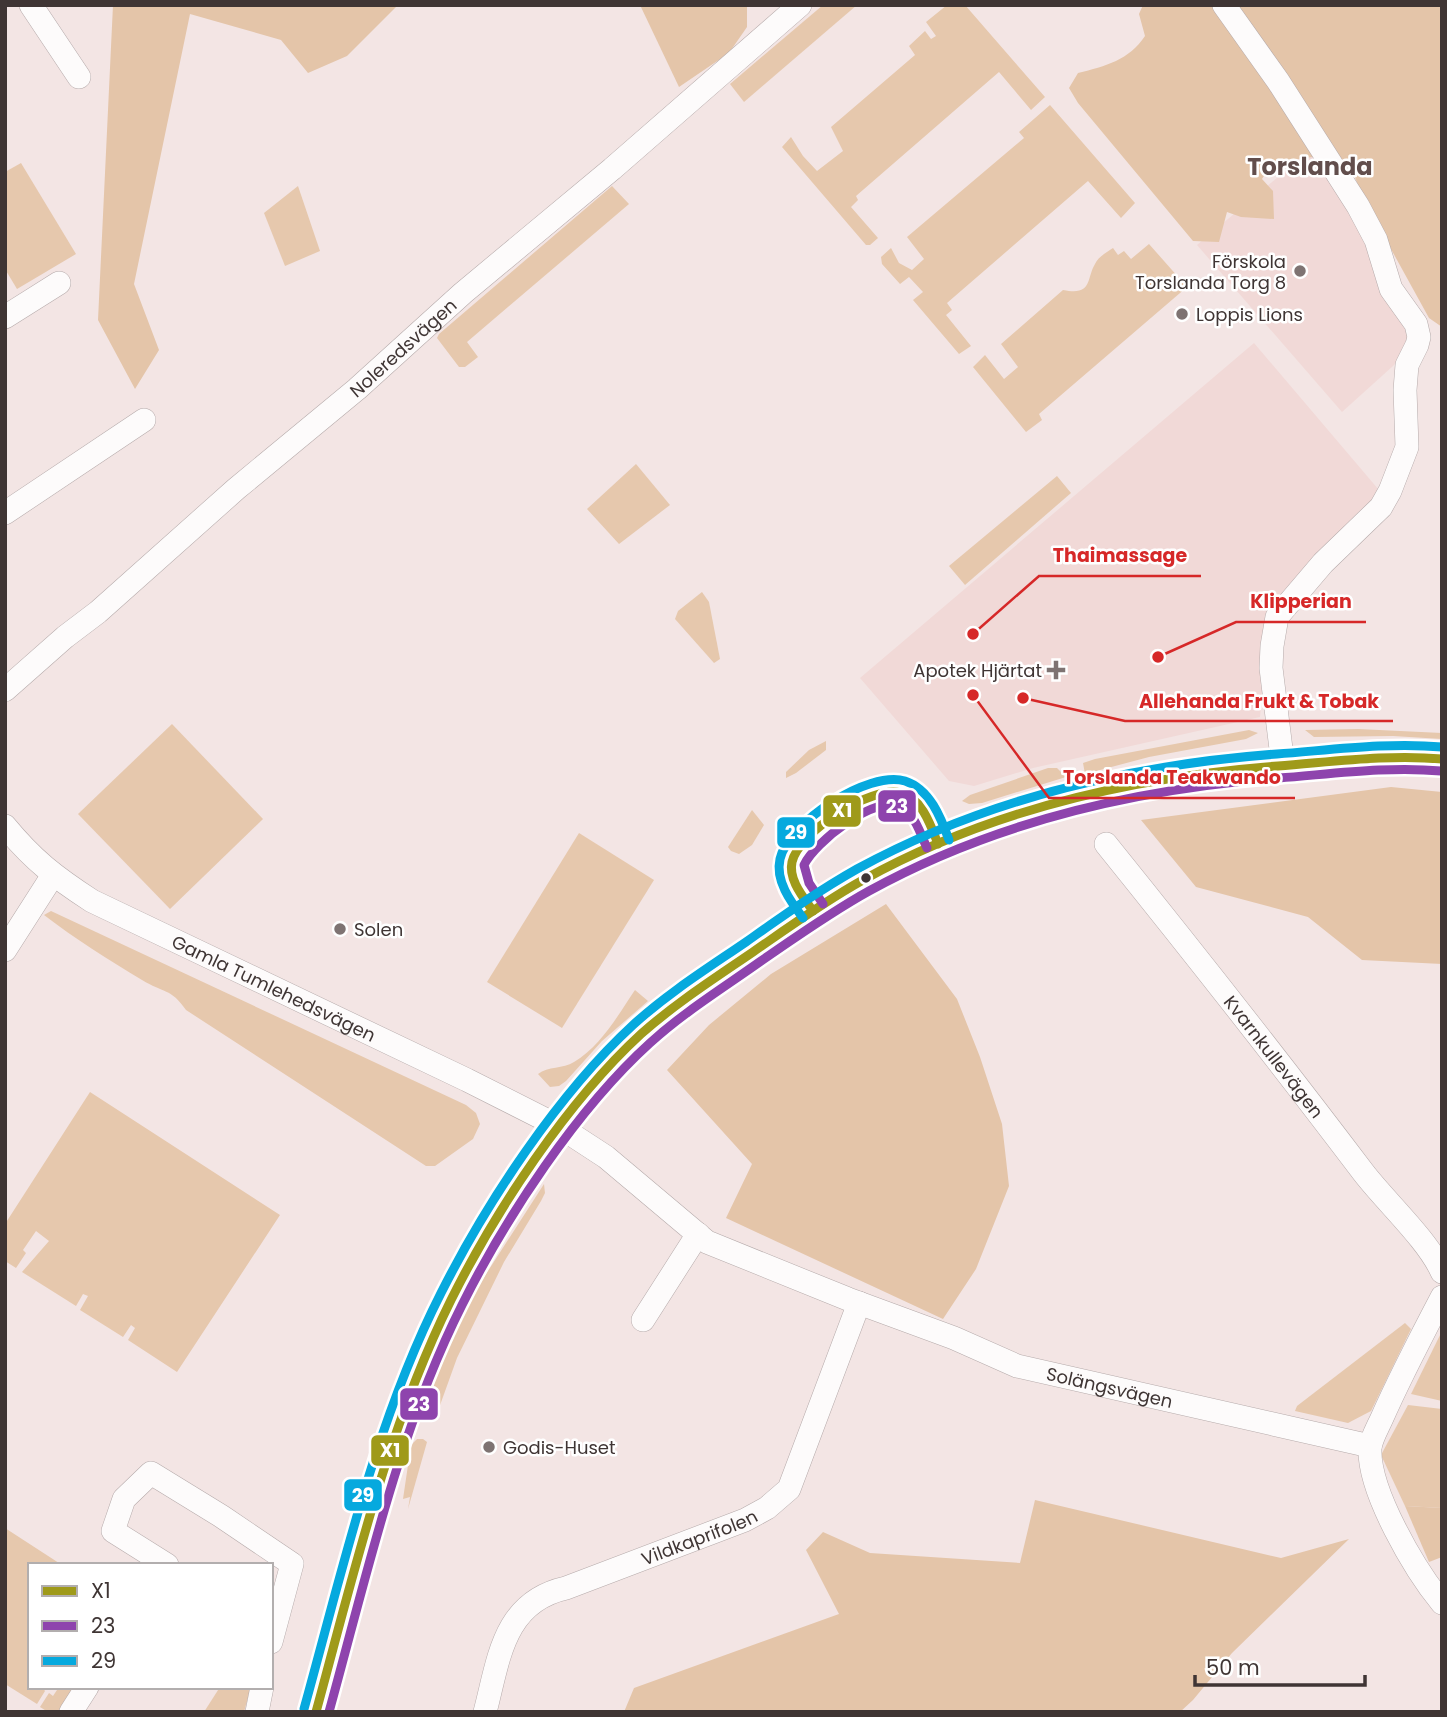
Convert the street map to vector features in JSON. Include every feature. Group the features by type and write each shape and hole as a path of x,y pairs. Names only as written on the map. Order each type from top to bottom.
{"street":[{"path":"31,5 79,77"},
{"name":"Noleredsvägen","path":"5,690 800,5"},
{"path":"1224,5 1278,81 1358,206 1376,240 1391,289 1416,324 1419,337 1418,345 1407,365 1407,447 1390,491 1381,507 1323,563 1277,617 1271,667 1283,765"},
{"path":"5,317 59,283"},
{"path":"5,513 144,420"},
{"path":"316,1712 376,1498 406,1406 437,1328 487,1236 560,1127 613,1061 659,1019 744,957 866,879 929,848 986,825 1081,795 1173,776 1283,765 1420,757 1442,759"},
{"name":"Gamla Tumlehedsvägen","path":"5,825 25,851 53,875 92,901 560,1127"},
{"name":"Kvarnkullevägen","path":"1105,844 1369,1180 1427,1249 1442,1272"},
{"path":"5,950 53,875"},
{"name":"Solängsvägen","path":"560,1127 606,1157 707,1242 954,1338 1017,1366 1370,1446"},
{"path":"643,1320 698,1234"},
{"path":"1442,1297 1392,1395 1370,1446 1372,1472 1387,1511 1430,1589 1442,1603"},
{"name":"Vildkaprifolen","path":"485,1712 502,1645 510,1625 546,1592 566,1588 745,1520 767,1508 789,1489 859,1303"},
{"path":"164,1563 113,1531 124,1499 151,1473 292,1564 273,1632"},
{"path":"71,1712 86,1689"},
{"path":"257,1712 262,1689"}],"shaded area":[{"path":"113,5 398,5 347,56 308,73 281,40 190,14 134,284 159,350 135,389 98,320"},
{"path":"640,5 747,5 747,27 729,53 679,87"},
{"path":"823,5 857,5 744,102 730,84"},
{"path":"947,5 965,5 1045,97 1031,110 999,72 856,196 858,200 851,207 878,238 866,245 782,147 791,137 817,171 843,151 831,127 915,55 909,46 925,31 931,39 936,36 926,22"},
{"path":"1143,5 1442,5 1442,327 1429,318 1364,200 1348,160 1312,157 1272,163 1262,179 1273,191 1274,219 1241,217 1227,212 1219,242 1193,241 1078,103 1069,88 1078,73 1116,61 1139,44 1145,36 1139,14"},
{"path":"1050,105 1135,203 1121,218 1088,181 947,303 952,310 946,315 971,346 959,354 913,300 923,292 909,277 900,284 882,264 881,257 891,248 899,263 912,270 924,259 907,237 1024,138 1019,132"},
{"name":"Förskola Torslanda Torg 8","path":"1315,146 1424,338 1342,412 1197,245"},
{"path":"21,163 76,254 17,289 5,269 5,172"},
{"path":"298,186 320,251 285,266 264,213"},
{"path":"612,186 629,204 467,342 478,357 465,367 459,367 437,338 439,334"},
{"path":"1149,244 1187,287 1039,414 1042,420 1026,432 973,367 985,355 1004,379 1018,367 1001,344 1063,290 1079,291 1084,288 1096,261 1108,251 1113,248 1118,255 1124,251 1131,259"},
{"path":"1254,343 1390,503 1269,614 1260,717 1033,768 974,786 949,781 860,678"},
{"path":"636,464 670,505 619,544 587,509"},
{"path":"1057,476 1071,493 965,585 949,566"},
{"path":"702,592 709,602 720,659 714,663 675,619 678,611"},
{"path":"172,724 263,819 170,909 78,814"},
{"path":"1358,729 1442,733 1442,739 1393,736 1314,737 1305,730"},
{"path":"1249,730 1258,733 1246,739 1149,757 1085,774 1083,763 1095,759"},
{"path":"826,741 826,750 786,778 786,772 809,750"},
{"path":"1048,768 1057,768 1066,777 982,803 969,804 962,801 970,795"},
{"path":"1391,787 1442,792 1442,964 1362,960 1308,917 1196,887 1141,820"},
{"path":"752,810 764,825 752,845 739,854 731,851 728,847"},
{"path":"579,833 654,880 562,1028 487,982"},
{"path":"886,904 957,999 1002,1124 1009,1186 976,1269 943,1319 726,1218 752,1164 667,1070 709,1025 771,974"},
{"path":"51,911 466,1105 476,1113 480,1124 473,1139 435,1166 426,1166 186,1010 171,994 142,980 80,941 44,915"},
{"path":"635,990 648,1001 602,1041 566,1081 559,1086 550,1087 538,1074 570,1064 593,1048"},
{"path":"90,1092 280,1215 177,1372 128,1340 135,1328 131,1325 123,1337 80,1310 88,1296 83,1294 76,1306 22,1272 49,1241 36,1231 23,1250 26,1253 16,1268 5,1261 5,1224"},
{"path":"544,1184 545,1193 541,1201 504,1262 457,1358 439,1408 428,1410 424,1404 459,1316"},
{"path":"1405,1323 1411,1329 1371,1411 1348,1423 1295,1411 1297,1406"},
{"path":"1442,1331 1442,1401 1411,1394"},
{"path":"1408,1405 1442,1409 1442,1508 1405,1506 1381,1455"},
{"path":"417,1439 427,1442 408,1509 410,1497 403,1499 411,1445"},
{"path":"1035,1500 1281,1558 1349,1539 1232,1653 1180,1712 624,1712 634,1688 839,1614 806,1550 823,1532 870,1553 1020,1563"},
{"path":"1405,1506 1442,1508 1442,1557 1429,1562"},
{"path":"5,1528 59,1563 28,1563 28,1689 45,1691 37,1704 5,1684"},
{"path":"58,1689 76,1689 61,1712 48,1712 40,1707 49,1693 53,1696"},
{"path":"219,1689 250,1689 244,1712 204,1712"}],"transit line":[{"name":"29","path":"304,1709 362,1497 379,1445 397,1393 441,1293 502,1186 551,1116 605,1053 646,1013 787,913 857,869 906,844 1008,804 1114,776 1222,759 1380,746 1442,747"},
{"name":"X1","path":"316,1712 390,1450 428,1349 451,1300 489,1230 535,1159 586,1092 641,1034 710,981 849,888 912,855 1012,816 1064,800 1170,778 1381,758 1442,759"},
{"name":"23","path":"329,1712 402,1453 439,1353 462,1305 500,1236 545,1166 596,1099 650,1043 761,961 855,899 917,866 1017,827 1068,812 1172,790 1380,770 1441,771"},
{"name":"29","path":"803,918 782,883 780,859 786,845 798,830 832,802 851,791 871,783 889,780 905,781 914,785 928,797 949,840"},
{"name":"X1","path":"813,911 795,882 792,862 797,850 808,837 855,803 888,792 908,796 925,814 938,844"},
{"name":"23","path":"823,904 809,883 804,865 833,833 862,813 877,807 902,807 914,820 927,848"}],"place":[{"name":"Förskola Torslanda Torg 8","path":"1300,271"},
{"name":"Loppis Lions","path":"1182,314"},
{"name":"Thaimassage","path":"973,634"},
{"name":"Klipperian","path":"1158,657"},
{"name":"Apotek Hjärtat","path":"1056,670"},
{"name":"Torslanda Teakwando","path":"973,695"},
{"name":"Allehanda Frukt & Tobak","path":"1023,698"},
{"name":"Solen","path":"340,929"},
{"name":"Godis-Huset","path":"489,1447"}],"district":[{"name":"Torslanda","path":"1310,166"}]}
